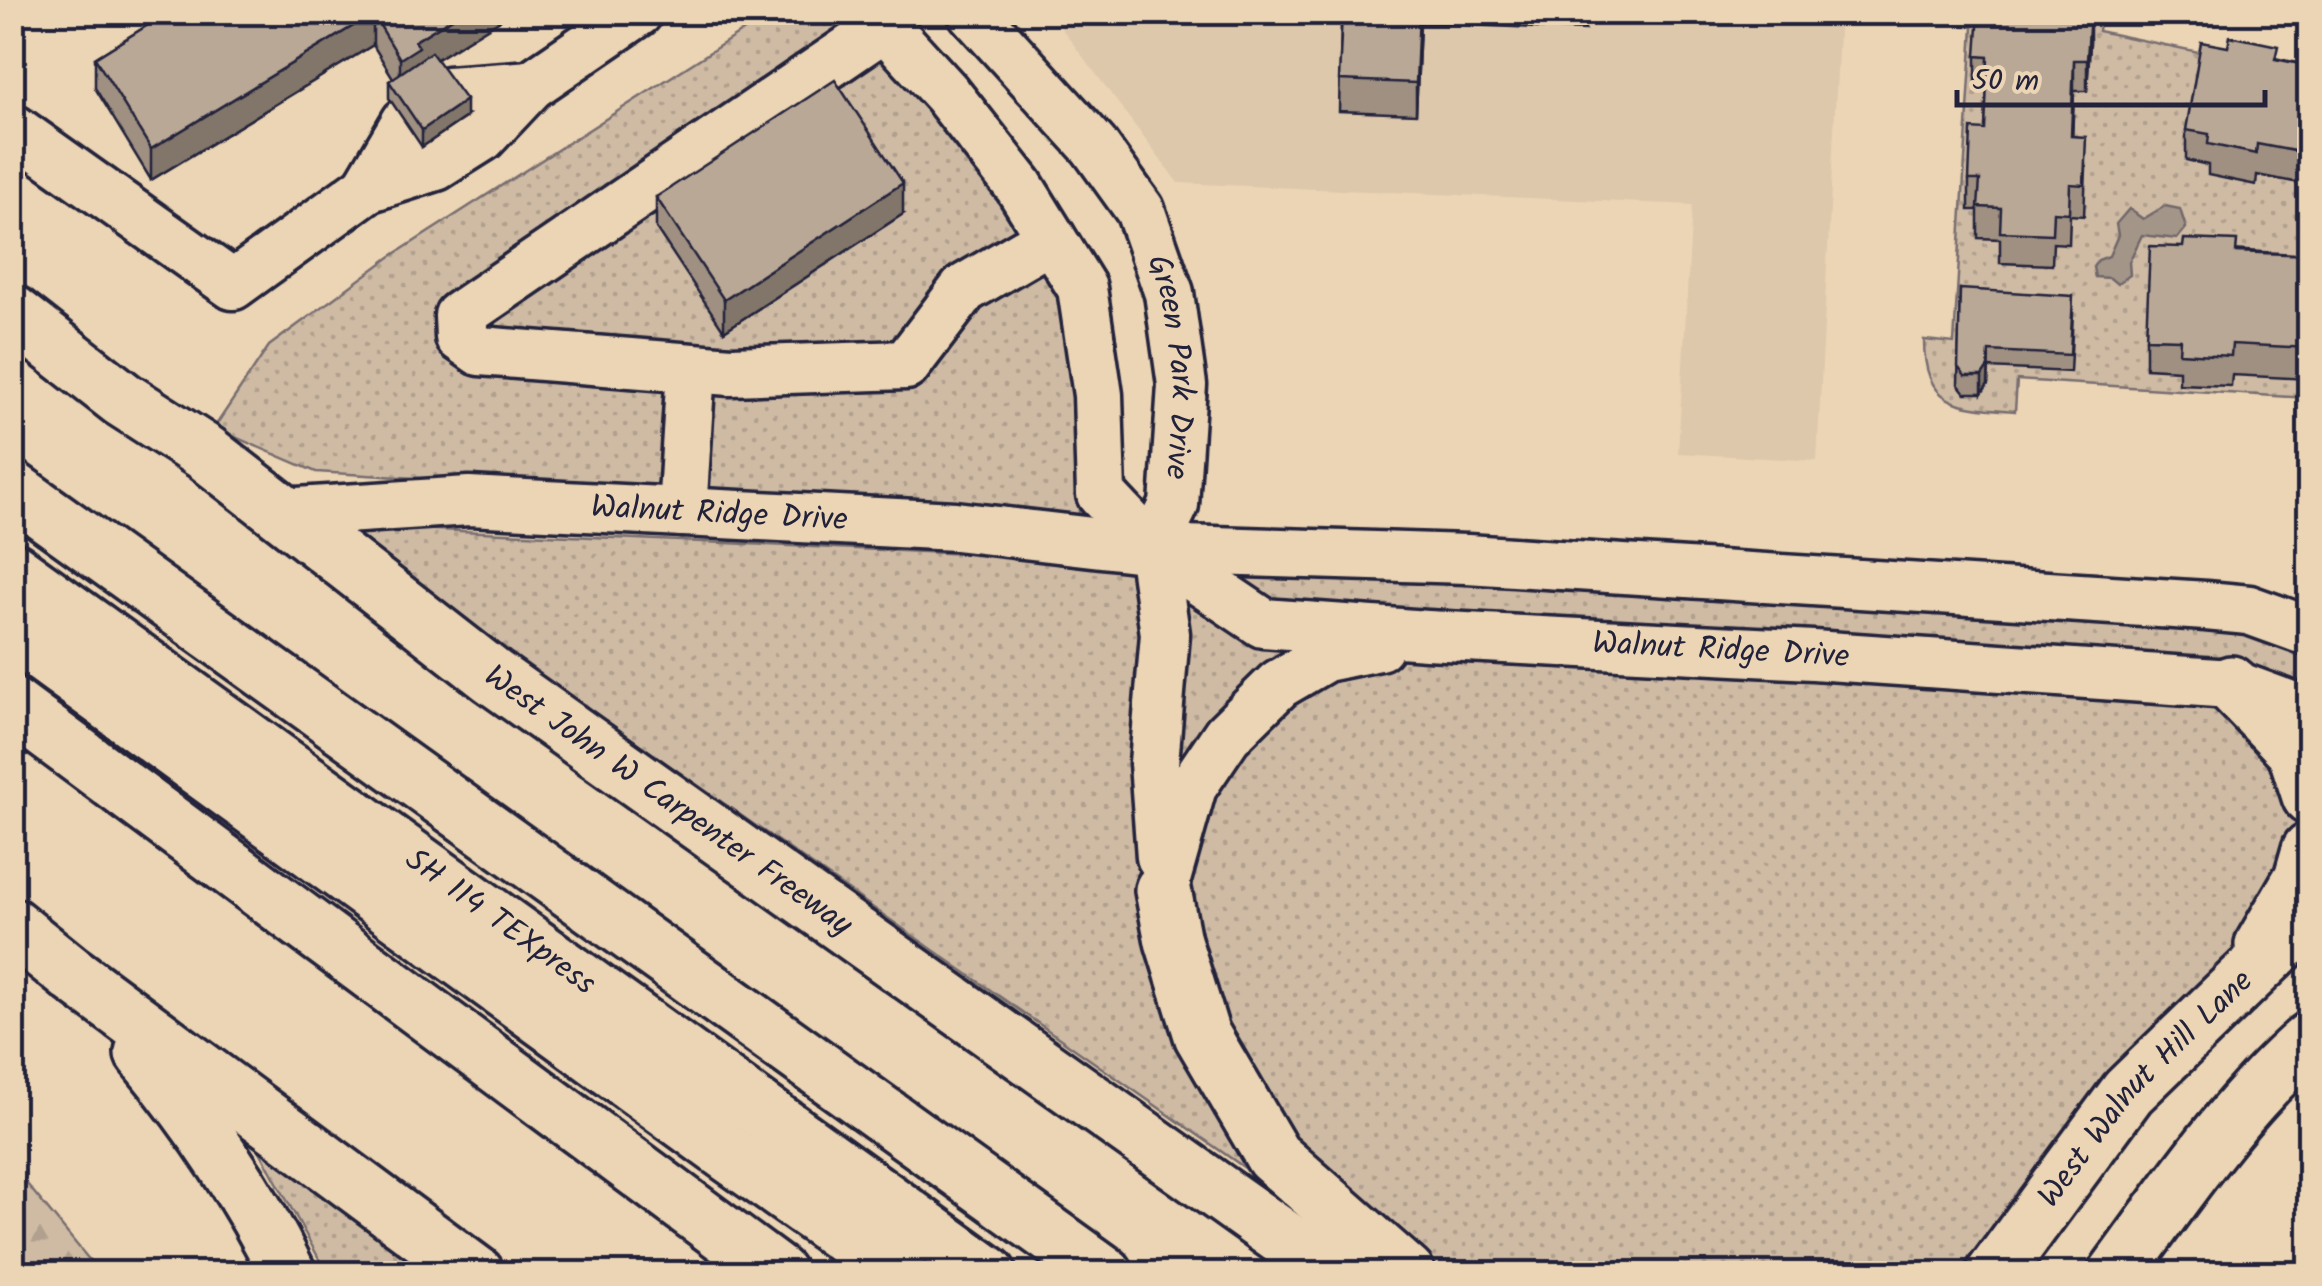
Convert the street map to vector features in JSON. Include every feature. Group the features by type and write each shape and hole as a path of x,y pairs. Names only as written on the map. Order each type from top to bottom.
{"main road":[{"name":"West John W Carpenter Freeway","path":"12,314 122,399 206,453 492,676 1334,1274"},
{"path":"12,489 1105,1274"},
{"name":"SH 114 TEXpress","path":"12,570 988,1274"},
{"name":"SH 114 TEXpress","path":"12,632 899,1274"},
{"path":"2231,684 2295,750 2310,796"},
{"path":"12,706 778,1274"},
{"path":"2240,984 2302,878 2310,850"},
{"path":"1163,890 1202,1036 1272,1156 1407,1274"},
{"name":"West Walnut Hill Lane","path":"1994,1274 2128,1092 2310,916"},
{"path":"12,926 476,1274"},
{"path":"70,973 124,1029 190,1109 265,1226 288,1274"},
{"path":"2116,1274 2200,1159 2298,1060"}],"street":[{"path":"12,128 234,284 367,188 436,166 482,137 532,85 638,12"},
{"name":"Green Park Drive","path":"934,12 1028,74"},
{"name":"Green Park Drive","path":"879,19 1018,186 1082,288 1098,395 1101,494 1152,549 1174,505 1182,385 1169,293 1140,210 1094,146 972,12"},
{"path":"879,19 459,316 460,337 480,350 691,369 906,365 964,290 1051,238"},
{"path":"448,91 532,85"},
{"path":"367,188 406,122"},
{"path":"682,512 691,369"},
{"name":"Walnut Ridge Drive","path":"282,514 470,501 955,526 1152,549 1467,559 2206,606 2248,610 2310,632"},
{"path":"1152,549 1165,634 1154,763 1163,890"},
{"name":"Walnut Ridge Drive","path":"1152,549 1262,624 1813,655 2231,684 2310,713"},
{"path":"1163,890 1192,787 1227,736 1279,684 1324,657 1427,636"}],"shaded area":[{"path":"1050,13 1840,13 1817,461 1678,453 1692,205 1178,183"},
{"path":"2165,206 2180,209 2186,228 2177,239 2142,235 2129,262 2130,275 2117,284 2110,278 2095,277 2093,267 2109,256 2118,235 2116,224 2129,209 2143,219"}],"green space":[{"path":"771,13 843,13 1005,192 1063,298 1077,393 1079,518 316,472 214,428 269,346 390,257"},
{"path":"1943,13 2100,13 2098,31 2309,75 2309,398 2017,380 2015,411 1977,408 1938,391 1930,379 1924,340 1954,343 1973,27 1937,21"},
{"path":"326,525 2223,611 2309,649 2309,895 1984,1273 1395,1273"},
{"path":"246,1126 446,1273 327,1273"},
{"path":"13,1167 100,1273 13,1273"}],"building":[{"path":"169,12 462,12 415,41 419,47 400,59 373,14 151,149 95,58"},
{"path":"1342,12 1419,12 1416,83 1339,80"},
{"path":"1979,12 2090,12 2087,60 2074,60 2071,136 2086,137 2084,185 2070,184 2069,213 2053,212 2052,234 2000,232 2001,208 1978,207 1980,180 1969,180 1971,129 1985,130 1988,57 1976,56"},
{"path":"2230,36 2278,46 2275,59 2310,66 2310,154 2257,144 2256,154 2208,144 2209,134 2186,130 2201,42 2228,47"},
{"path":"431,52 466,100 422,130 389,81"},
{"path":"835,80 903,183 724,300 656,197"},
{"path":"2184,239 2237,241 2236,252 2310,255 2310,348 2232,344 2231,356 2179,353 2180,339 2146,338 2150,246 2183,247"},
{"path":"1960,289 2073,296 2070,355 1989,351 1988,367 1982,376 1965,376 1958,367"}]}
